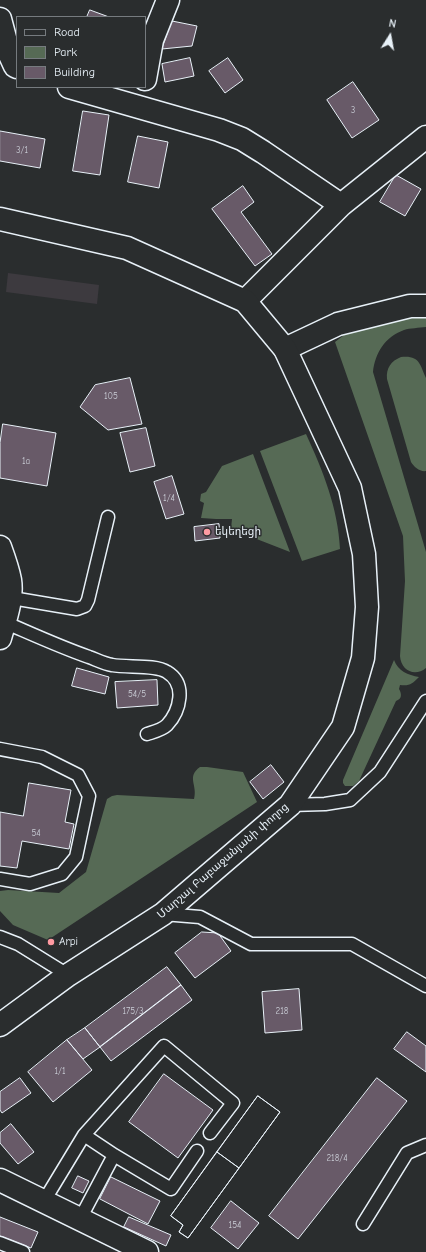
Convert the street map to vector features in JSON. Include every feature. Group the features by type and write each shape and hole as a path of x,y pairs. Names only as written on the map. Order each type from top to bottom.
{"main road":[{"path":"146,73 152,40 168,0"},
{"path":"1,26 9,53 16,66"},
{"path":"76,88 142,97 242,139 341,204"},
{"path":"246,301 341,204 426,138"},
{"name":"Մարշալ Բաբաջանյանի փողոց","path":"0,219 127,248 246,301 285,348 350,488 364,554 368,607 363,658 343,727 290,805 163,914 68,975 0,1025"},
{"path":"285,348 338,324 410,306 426,306"},
{"path":"0,548 7,565 10,581 5,597 2,630"},
{"path":"0,1180 147,1252"}],"lane":[{"path":"5,597 77,609 85,606 88,600 108,517"},
{"path":"2,630 112,665 153,668 167,672 175,679 179,688 180,701 175,713 166,726 147,734"},
{"path":"290,805 325,804 350,800 380,772 426,701"},
{"path":"0,749 42,757 78,775 89,796 76,857 62,874 30,884 0,879"},
{"path":"163,914 200,917 250,944 352,944 426,986"},
{"path":"0,937 18,944 68,975"},
{"path":"44,1201 84,1135 164,1046 233,1103 210,1134"},
{"path":"84,1135 171,1189 197,1151"},
{"path":"363,1224 407,1153 426,1145"},
{"path":"80,1219 114,1155"},
{"path":"0,1244 23,1252"}],"shaded area":[{"path":"8,273 99,285 97,304 6,292"}],"green space":[{"path":"413,316 426,316 426,327 404,330 386,341 376,358 373,372 426,552 426,668 417,672 406,669 400,656 405,581 403,536 335,342 344,335"},
{"path":"401,357 416,359 426,378 426,471 417,469 411,462 387,379 388,368 394,361"},
{"path":"306,434 329,490 339,534 340,549 302,561 260,451"},
{"path":"253,454 290,552 231,529 232,519 201,518 204,503 200,501 201,494 206,492 222,466"},
{"path":"394,660 401,670 419,677 411,684 400,685 400,698 396,701 359,781 353,786 345,786 343,780"},
{"path":"200,767 243,772 257,802 48,940 13,925 0,911 0,891 8,890 59,893 86,872 107,799 117,795 194,799 195,790 193,778 194,774"}],"building":[{"path":"90,10 106,16 87,16"},
{"path":"172,21 197,26 192,46 162,49"},
{"path":"190,58 194,76 165,82 162,64"},
{"path":"228,58 243,80 225,93 209,71"},
{"path":"353,82 379,120 352,138 327,100"},
{"path":"83,111 109,115 100,175 73,171"},
{"path":"0,131 45,139 40,168 0,161"},
{"path":"138,136 168,142 159,188 128,182"},
{"path":"396,175 421,189 405,216 380,202"},
{"path":"243,186 254,202 241,212 272,254 255,266 212,209"},
{"path":"130,378 142,424 108,430 80,407 95,385"},
{"path":"3,424 56,433 47,486 0,478 0,443"},
{"path":"146,428 155,466 130,472 120,433"},
{"path":"172,476 184,514 166,519 154,482"},
{"name":"եկեղեցի","path":"219,524 220,538 195,541 194,527"},
{"path":"77,668 109,677 105,694 72,686"},
{"path":"157,680 158,705 117,708 115,682"},
{"path":"271,765 284,782 263,799 250,782"},
{"path":"29,783 71,790 65,822 74,824 69,849 22,841 17,868 0,866 0,812 23,816"},
{"path":"202,932 218,933 231,951 195,978 175,953"},
{"path":"167,967 181,985 100,1047 85,1028"},
{"path":"181,985 192,1000 111,1061 100,1047"},
{"path":"299,989 302,1030 265,1033 262,992"},
{"path":"85,1028 100,1047 83,1059 67,1040"},
{"path":"407,1032 426,1046 426,1072 394,1049"},
{"path":"67,1040 92,1070 53,1102 28,1072"},
{"path":"164,1074 213,1110 178,1158 129,1122"},
{"path":"20,1078 31,1093 2,1113 0,1110 0,1092"},
{"path":"377,1078 407,1101 298,1239 269,1216"},
{"path":"258,1096 280,1112 188,1238 179,1232 183,1225 171,1216"},
{"path":"258,1096 280,1112 239,1168 217,1152"},
{"path":"11,1124 34,1152 18,1164 0,1143 0,1133"},
{"path":"217,1152 239,1168 188,1238 179,1232 183,1225 171,1216"},
{"path":"78,1176 89,1181 83,1193 72,1188"},
{"path":"111,1177 160,1201 148,1224 100,1199"},
{"path":"231,1201 259,1223 238,1249 211,1228"},
{"path":"0,1217 38,1232 31,1248 0,1236"},
{"path":"129,1217 171,1235 166,1246 124,1227"}],"place":[{"name":"եկեղեցի","path":"207,532"},
{"name":"Arpi","path":"51,942"}]}
